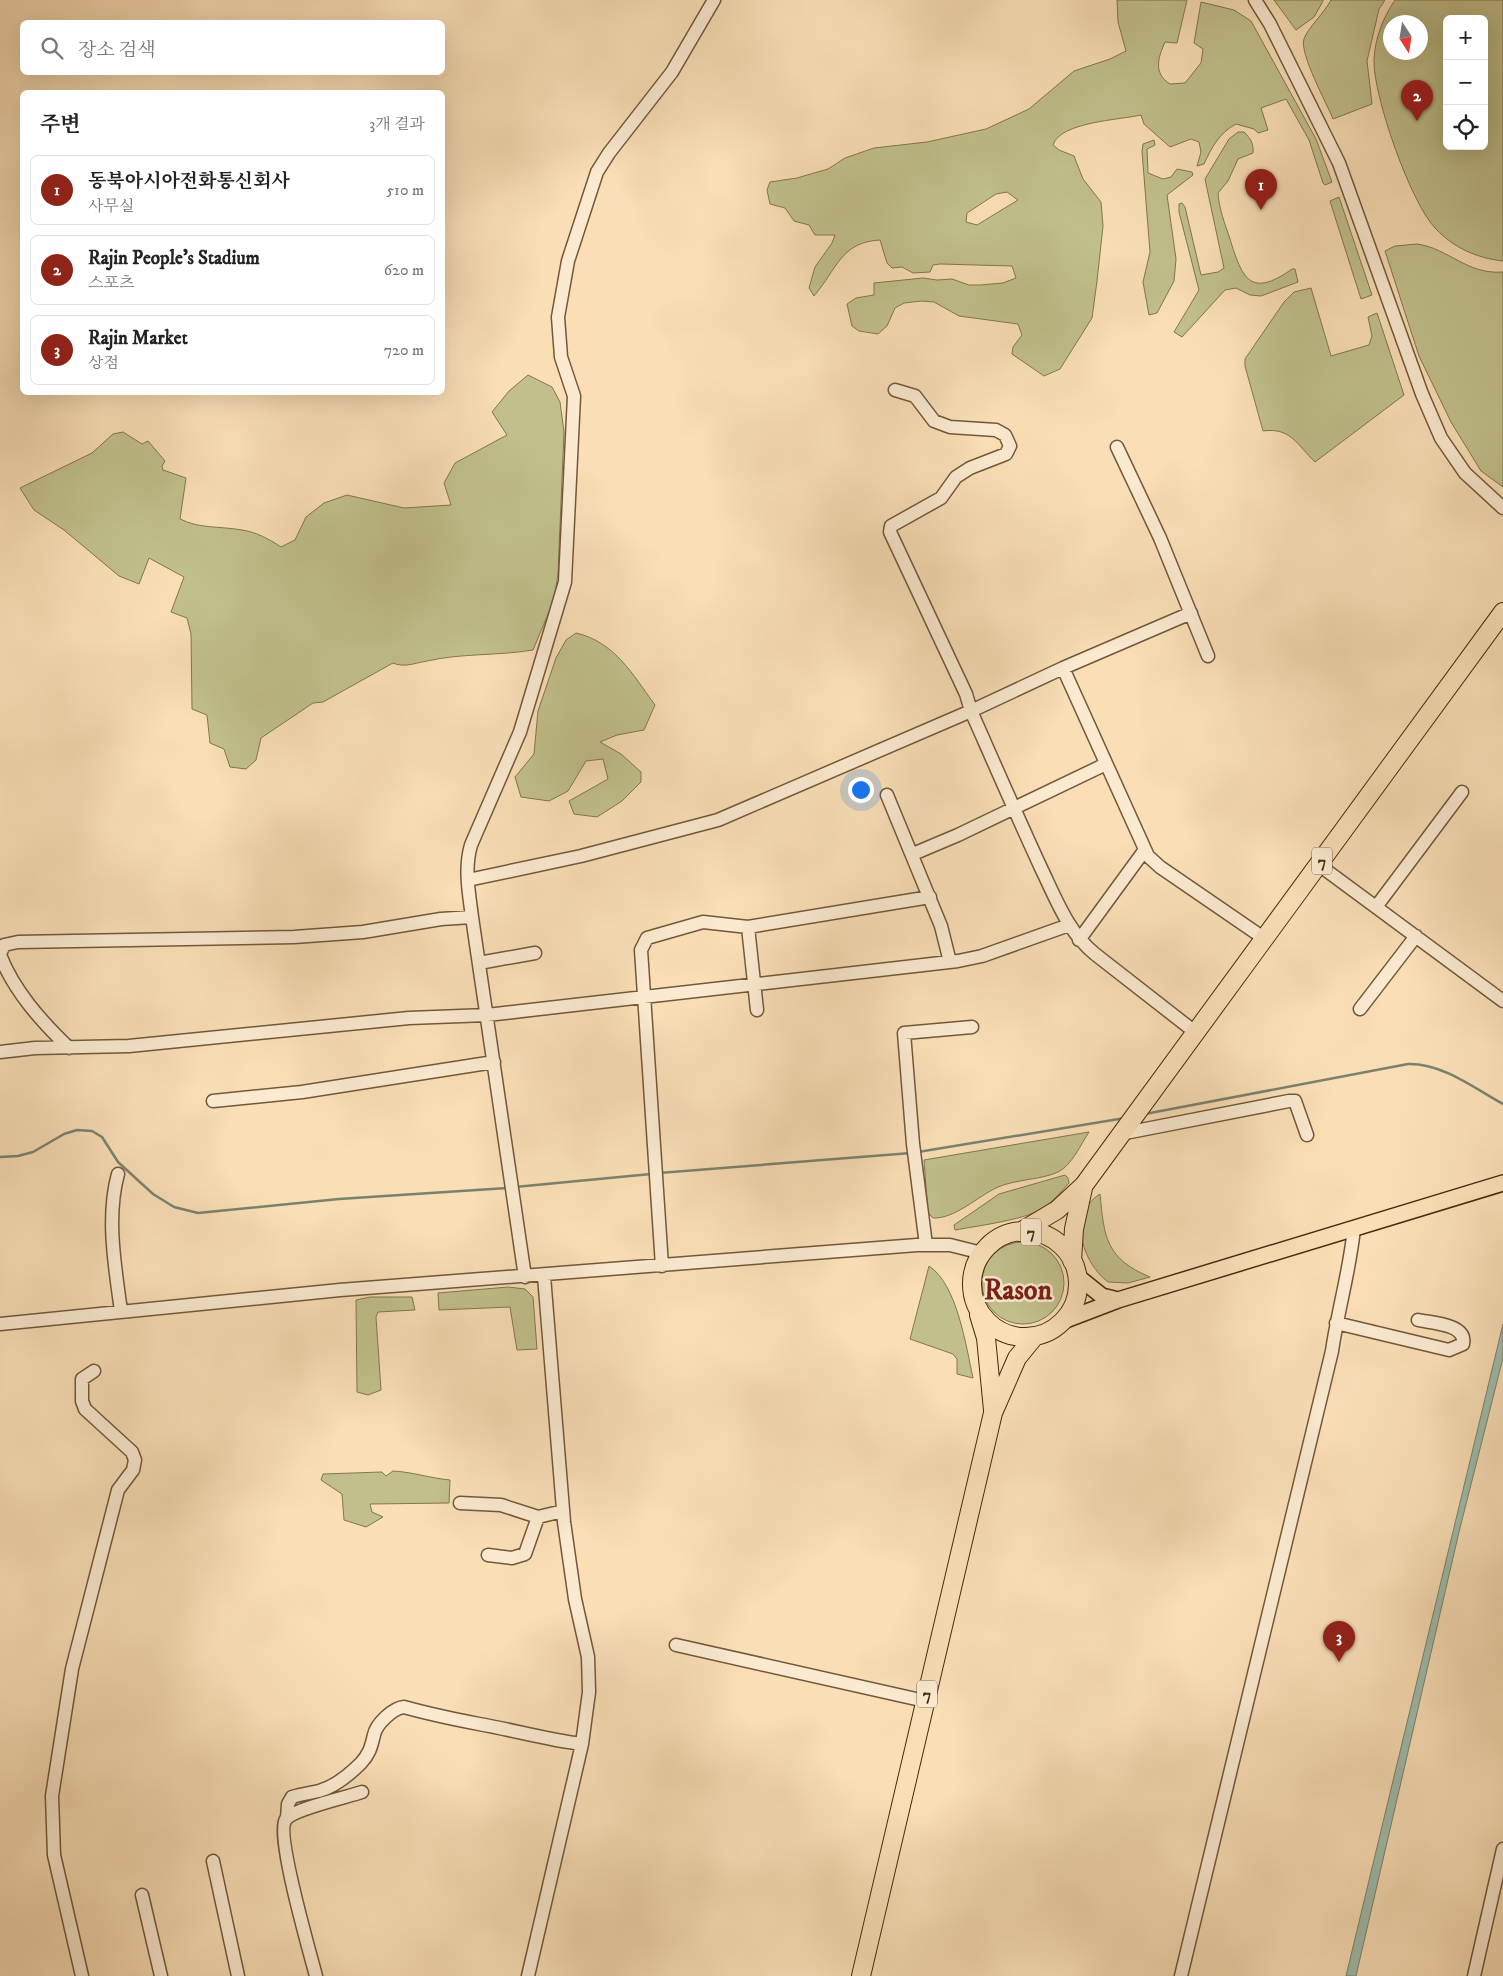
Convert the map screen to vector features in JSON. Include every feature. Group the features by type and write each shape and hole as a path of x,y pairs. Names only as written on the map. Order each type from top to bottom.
{"highway":[{"name":"7","path":"1020,1232 1057,1210 1084,1185 1503,612"},
{"name":"7","path":"977,1309 988,1322 1002,1332 1018,1337 1035,1336 1050,1331 1063,1321 1072,1308 1077,1292 1074,1229 1084,1185"},
{"name":"7","path":"993,1413 986,1338 972,1295 972,1280 975,1266 982,1253 993,1242 1006,1235 1020,1232 1036,1233 1051,1238 1064,1248 1075,1269"},
{"name":"7","path":"861,1976 993,1413 1017,1358 1035,1336"}],"main road":[{"path":"1063,1321 1118,1300 1503,1183"},
{"path":"1075,1269 1102,1296 1118,1300"}],"street":[{"path":"525,1277 472,917 467,865 472,845 520,732 562,599 567,560 574,396 561,358 558,317 568,261 597,172 672,72 714,0"},
{"path":"1255,0 1270,24 1339,163 1424,400 1440,438 1465,472 1503,508"},
{"path":"895,390 915,396 934,421 950,427 996,430 1005,435 1010,446 1006,454 970,468 956,477 941,498 891,526 890,532 966,694 971,711 1069,925 1079,940 1196,1032"},
{"path":"1117,447 1160,538 1208,656"},
{"path":"468,880 581,856 718,820 971,711 1191,613"},
{"path":"1064,668 1144,851 1160,867 1265,939"},
{"path":"913,854 958,835 1106,764"},
{"path":"1376,907 1462,792"},
{"path":"887,795 913,854 941,926 950,962"},
{"path":"1079,940 1144,851"},
{"path":"1319,865 1503,1001"},
{"path":"662,1266 641,950 647,938 667,930 703,922 748,927 930,898"},
{"path":"69,1048 31,1008 6,970 0,955 4,945 18,942 294,937 363,932 441,919 472,917"},
{"path":"0,1052 129,1046 410,1018 486,1015 950,962 982,956 1069,925"},
{"path":"748,927 757,1010"},
{"path":"1360,1010 1416,936"},
{"path":"479,963 535,953"},
{"path":"926,1245 913,1144 904,1033 972,1027"},
{"path":"213,1100 302,1092 494,1062"},
{"path":"1123,1130 1295,1101 1299,1106 1307,1135"},
{"path":"118,1174 114,1188 113,1227 121,1311"},
{"path":"1181,1976 1330,1360 1336,1323 1351,1257 1354,1228"},
{"path":"0,1324 340,1290 544,1276 926,1245 950,1245 982,1253"},
{"path":"528,1976 582,1744 589,1692 588,1657 575,1599 563,1510 544,1276"},
{"path":"1336,1323 1448,1350 1463,1344 1464,1338 1461,1332 1452,1327 1418,1320"},
{"path":"82,1976 54,1855 52,1796 72,1669 86,1608 118,1490 133,1470 135,1460 132,1452 85,1409 82,1400 82,1379 94,1370"},
{"path":"460,1503 501,1505 538,1516 563,1510"},
{"path":"488,1555 512,1558 525,1554 538,1516"},
{"path":"676,1645 925,1701"},
{"path":"316,1976 285,1850 283,1826 287,1818 288,1804 292,1797 321,1791 338,1782 361,1763 371,1751 374,1733 388,1715 398,1708 404,1707 454,1721 582,1744"},
{"path":"287,1818 299,1811 362,1792"},
{"path":"1474,1976 1500,1872 1503,1849"},
{"path":"213,1861 238,1976"},
{"path":"142,1895 161,1976"}],"shaded area":[{"path":"1117,0 1187,0 1177,43 1165,42 1160,54 1159,70 1161,75 1170,84 1185,83 1201,63 1203,49 1194,43 1201,2 1234,10 1251,21 1316,139 1332,182 1325,185 1323,183 1309,140 1286,99 1261,108 1268,130 1258,133 1254,129 1236,124 1225,132 1213,146 1204,164 1197,166 1201,152 1199,142 1191,139 1170,147 1144,124 1141,115 1091,123 1067,131 1058,137 1053,145 1059,150 1074,156 1083,179 1101,202 1103,226 1092,318 1060,369 1044,376 1012,354 1013,347 1022,335 1018,324 959,316 934,302 904,303 895,308 887,326 878,334 859,331 852,326 847,304 856,298 874,295 874,283 923,278 937,280 952,279 969,285 1003,283 1016,278 1012,266 940,264 933,265 930,272 913,273 902,267 892,268 887,263 880,240 867,242 848,251 814,296 809,288 815,267 832,243 835,235 815,235 809,225 794,221 785,208 770,204 767,190 770,182 797,178 828,169 845,158 874,148 927,142 986,129 1029,109 1074,71 1110,59 1126,51 1118,22","holes":["1007,192 1018,200 977,225 966,222 967,213 996,194"]},
{"path":"1274,0 1323,1 1314,17 1296,30"},
{"path":"1331,0 1385,0 1379,9 1367,61 1372,104 1333,119 1309,67 1304,46 1306,35"},
{"path":"1395,0 1503,0 1503,261 1475,255 1458,247 1443,236 1426,216 1405,174 1395,149 1375,77 1374,60 1376,44 1383,21 1383,60 1428,60 1428,15 1386,15"},
{"path":"1238,132 1244,132 1250,139 1253,153 1238,159 1228,181 1218,193 1222,216 1234,253 1244,274 1250,280 1257,283 1266,282 1295,269 1298,282 1261,296 1250,295 1236,288 1225,290 1182,337 1174,332 1199,290 1179,212 1179,204 1182,203 1185,207 1201,275 1218,272 1224,268 1205,179 1229,139"},
{"path":"1154,140 1155,145 1147,149 1148,173 1163,179 1171,177 1177,169 1192,172 1193,175 1167,195 1176,259 1174,281 1157,313 1149,315 1143,282 1150,252 1142,151 1143,144"},
{"path":"1339,197 1372,295 1361,299 1330,201"},
{"path":"1417,244 1438,250 1468,266 1490,272 1503,272 1503,487 1481,471 1451,422 1419,356 1385,251 1395,246"},
{"path":"1311,288 1331,356 1369,345 1372,336 1368,317 1377,313 1404,395 1315,462 1287,435 1273,430 1263,431 1245,366 1245,359 1284,302 1294,292"},
{"path":"528,375 552,387 560,402 564,432 558,574 554,600 533,650 440,658 405,665 393,663 323,702 313,703 261,738 256,760 246,769 230,767 224,749 210,743 207,715 192,709 191,634 187,618 171,612 184,577 149,558 139,584 119,576 64,530 34,510 20,488 92,453 113,434 123,432 142,444 148,441 165,461 162,466 163,470 186,478 180,519 203,526 252,532 281,547 295,540 306,517 324,503 347,495 404,508 451,505 444,483 455,463 507,435 492,412 509,391"},
{"path":"576,633 590,637 602,644 622,661 655,705 644,730 617,735 600,742 621,754 641,772 641,782 622,801 597,817 574,814 569,801 608,779 603,759 586,761 568,791 549,801 521,797 515,777 534,754 538,711 556,658 566,640"},
{"path":"1089,1132 1072,1159 1058,1172 998,1187 950,1215 933,1218 928,1213 924,1160"},
{"path":"1065,1175 1069,1183 1052,1201 1032,1214 987,1225 955,1230 954,1225 999,1194"},
{"path":"1100,1194 1103,1223 1110,1245 1124,1262 1150,1277 1128,1283 1108,1282 1091,1263 1082,1239 1081,1226 1083,1214 1090,1203"},
{"path":"1023,1242 1039,1245 1052,1254 1061,1267 1064,1283 1061,1299 1052,1312 1039,1321 1023,1324 1007,1321 994,1312 985,1299 982,1283 985,1267 994,1254 1007,1245"},
{"path":"929,1266 939,1275 953,1301 959,1317 973,1378 957,1374 957,1359 953,1354 910,1339"},
{"path":"508,1287 525,1289 533,1297 537,1349 517,1350 510,1307 439,1310 438,1293"},
{"path":"370,1297 412,1297 415,1310 378,1312 376,1317 381,1390 368,1395 357,1392 356,1300"},
{"path":"1503,1324 1503,1358 1459,1532 1356,1976 1346,1976"},
{"path":"393,1471 450,1480 449,1503 370,1504 372,1512 383,1517 366,1527 344,1520 342,1494 321,1480 323,1474 382,1472 386,1476"}],"waterway":[{"path":"1145,1114 1408,1064 1421,1065 1445,1072 1503,1104"},
{"path":"918,1152 1125,1118"},
{"path":"0,1157 18,1156 33,1152 64,1134 77,1130 92,1131 102,1137 118,1162 153,1194 174,1207 198,1213 339,1199 507,1188"},
{"path":"659,1173 911,1153"},
{"path":"515,1187 651,1174"}],"place":[{"name":"Rajin People's Stadium","path":"1417,121"},
{"name":"동북아시아전화통신회사","path":"1261,210"},
{"name":"Rajin Market","path":"1339,1662"}],"district":[{"name":"Rason","path":"1018,1289"}]}
